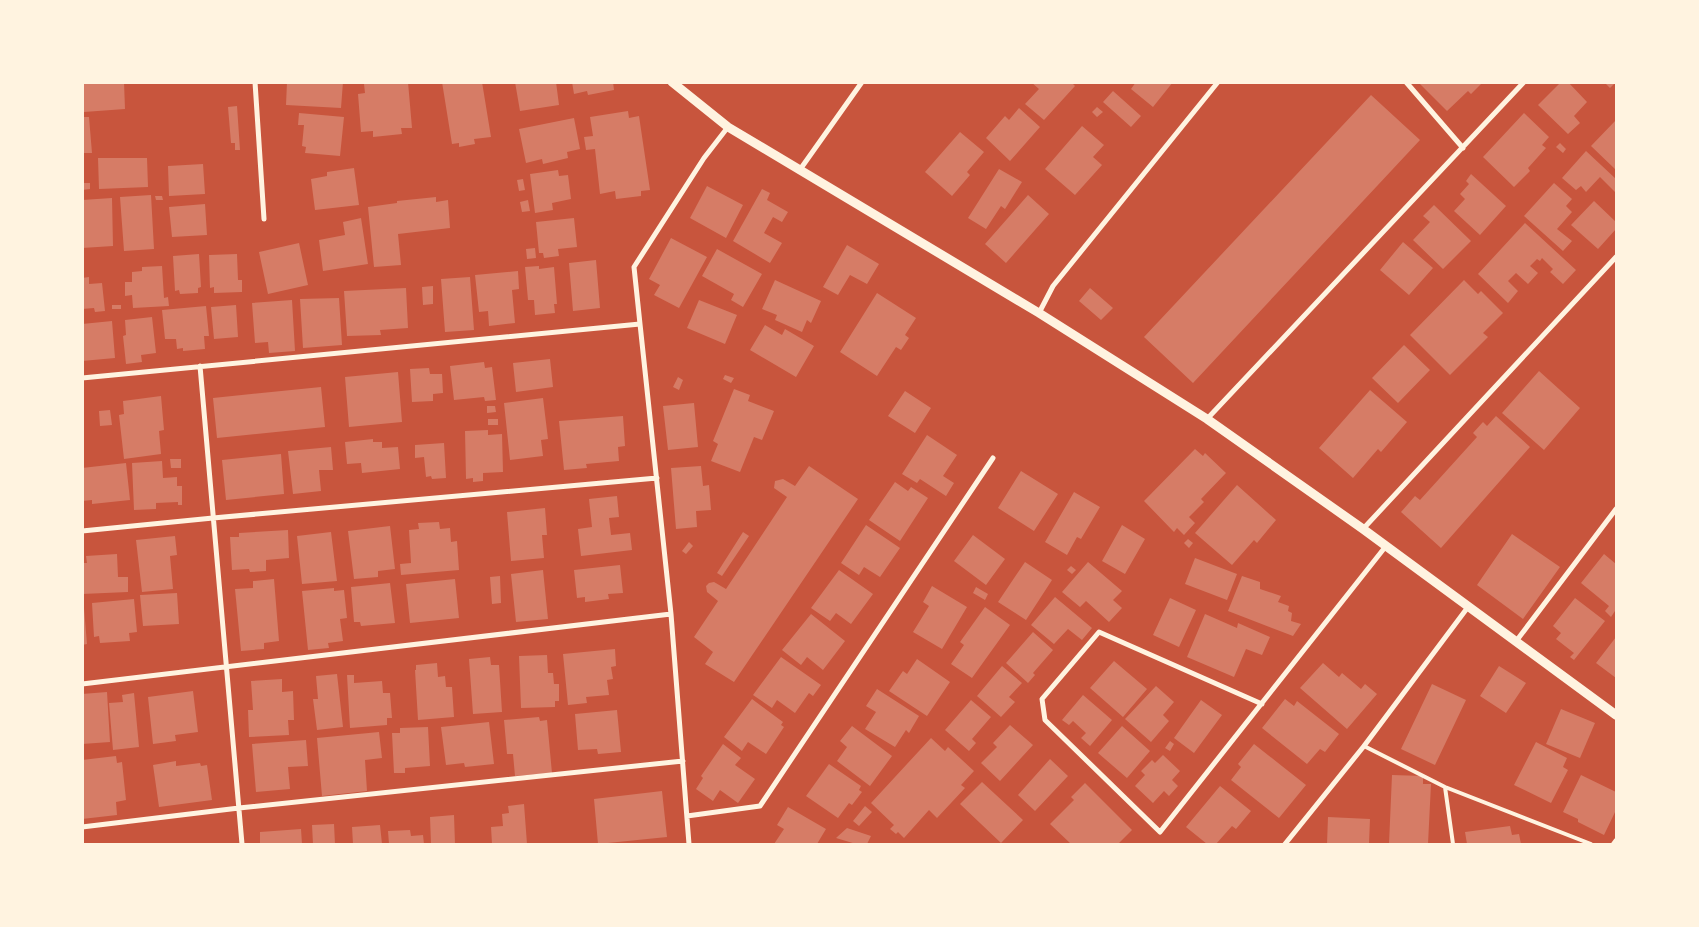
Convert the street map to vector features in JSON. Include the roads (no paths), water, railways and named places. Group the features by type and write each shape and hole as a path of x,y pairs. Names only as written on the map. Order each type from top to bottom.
{"street":[{"path":"256,82 264,219"},
{"path":"672,82 728,127 1039,313 1207,419 1363,529 1468,607 1517,640 1616,715"},
{"path":"1039,313 1053,286 1218,82"},
{"path":"1406,82 1462,148"},
{"path":"1207,419 1524,82"},
{"path":"799,171 859,84"},
{"path":"689,844 671,614 634,267 704,158 728,127"},
{"path":"1363,529 1616,257"},
{"path":"82,378 640,324"},
{"path":"200,366 242,844"},
{"path":"687,816 760,806 993,458"},
{"path":"82,532 213,518 657,478"},
{"path":"1517,640 1616,509"},
{"path":"1262,704 1099,632 1042,699 1045,720 1160,832 1262,704 1386,546"},
{"path":"1284,844 1364,746 1468,607"},
{"path":"82,684 671,614"},
{"path":"82,827 239,808 683,761"}],"lane":[{"path":"1364,746 1445,787 1591,844"},
{"path":"1445,787 1453,844"},
{"path":"1613,844 1616,840"}]}
